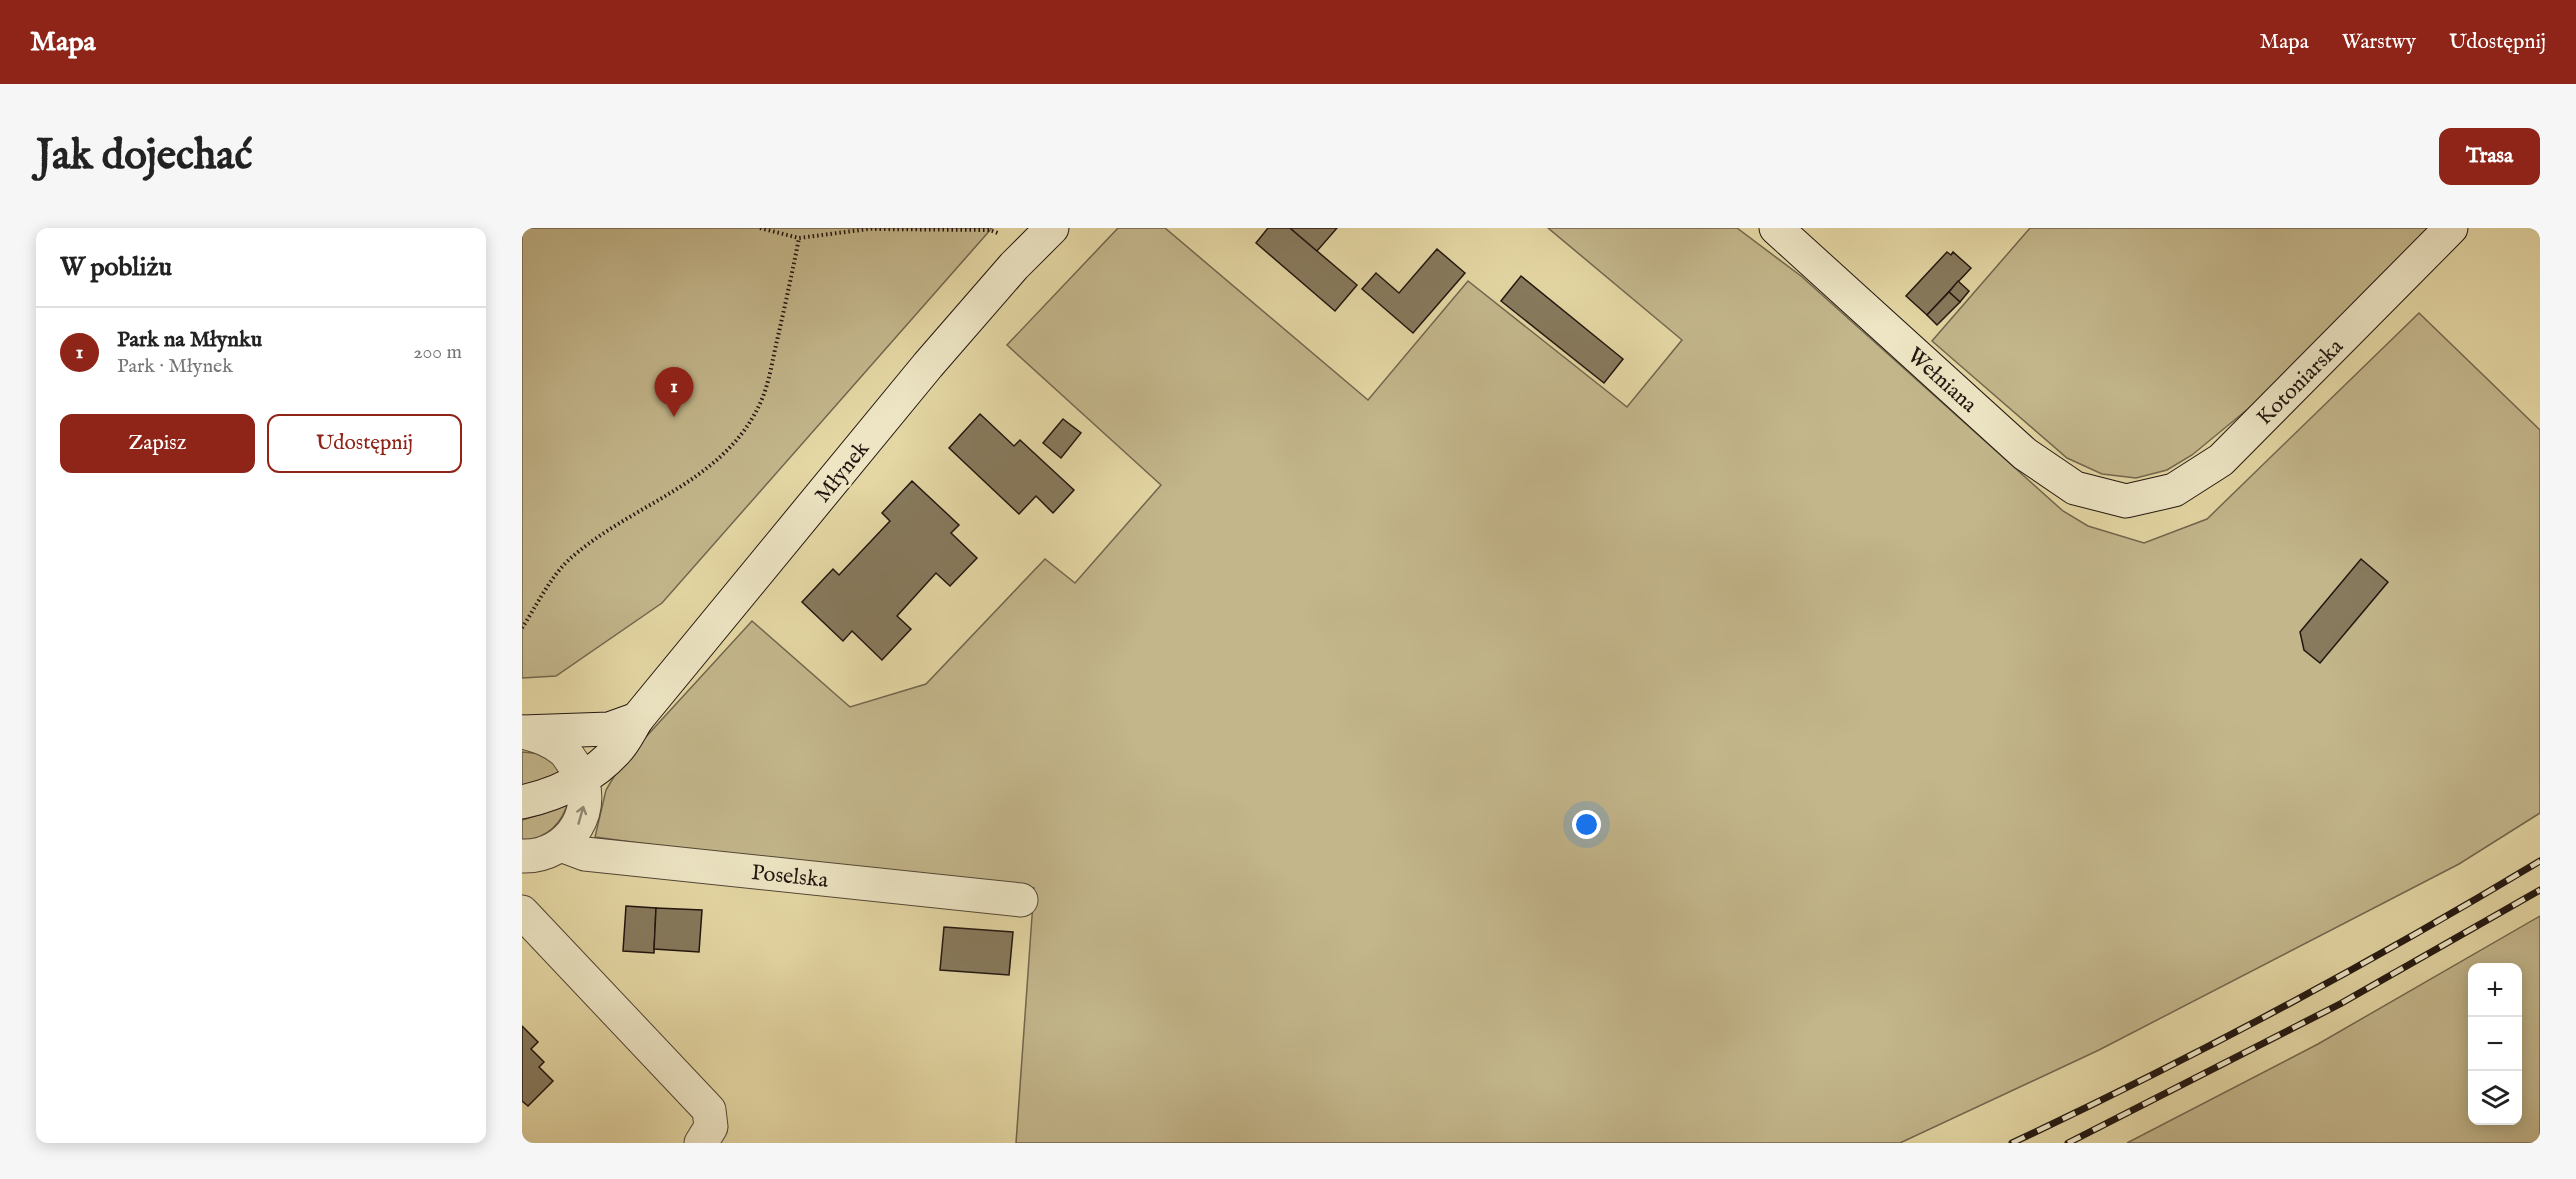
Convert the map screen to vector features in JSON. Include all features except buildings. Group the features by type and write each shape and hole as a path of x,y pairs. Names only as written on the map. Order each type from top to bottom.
{"street":[{"name":"Wełniana","path":"1776,228 2025,454 2075,488 2126,501"},
{"name":"Kotoniarska","path":"2126,501 2174,489 2221,459 2451,228"},
{"name":"Młynek","path":"522,802 556,792 583,779 617,750 637,719 928,365 1014,266 1042,238"},
{"path":"522,732 609,729 637,719"},
{"path":"522,732 544,738 566,752 583,779 585,800 580,823 561,845 533,856 522,856"},
{"name":"Poselska","path":"561,845 585,854 1021,900"},
{"path":"522,912 709,1110 711,1127 701,1143"}],"path":[{"path":"760,228 799,238 876,229 990,230 1042,238"},
{"path":"522,628 561,569 573,557 641,510 680,489 716,462 742,433 762,399 799,238"}],"shaded area":[{"path":"522,228 992,228 662,603 556,676 522,678"},
{"path":"1118,228 1165,228 1368,400 1468,281 1627,407 1682,340 1548,228 1737,228 1801,276 2063,511 2088,526 2144,543 2207,519 2419,313 2540,430 2540,813 2459,864 2099,1050 1900,1143 1016,1143 1034,888 908,874 853,872 595,837 606,790 622,763 752,621 850,707 926,684 1045,559 1075,583 1161,485 1007,345"},
{"path":"2030,228 2432,228 2260,399 2192,455 2167,470 2136,478 2102,474 2067,458 1932,341"},
{"path":"522,752 544,754 564,774 522,787"},
{"path":"569,799 562,816 553,828 539,837 522,842 522,820 545,813"},
{"path":"2540,916 2540,1143 2127,1143 2318,1044"}],"railway":[{"path":"2012,1143 2147,1078 2280,1009 2411,937 2540,861"},
{"path":"2068,1143 2340,1004 2540,890"}],"place":[{"name":"Park na Młynku","path":"674,417"}]}
